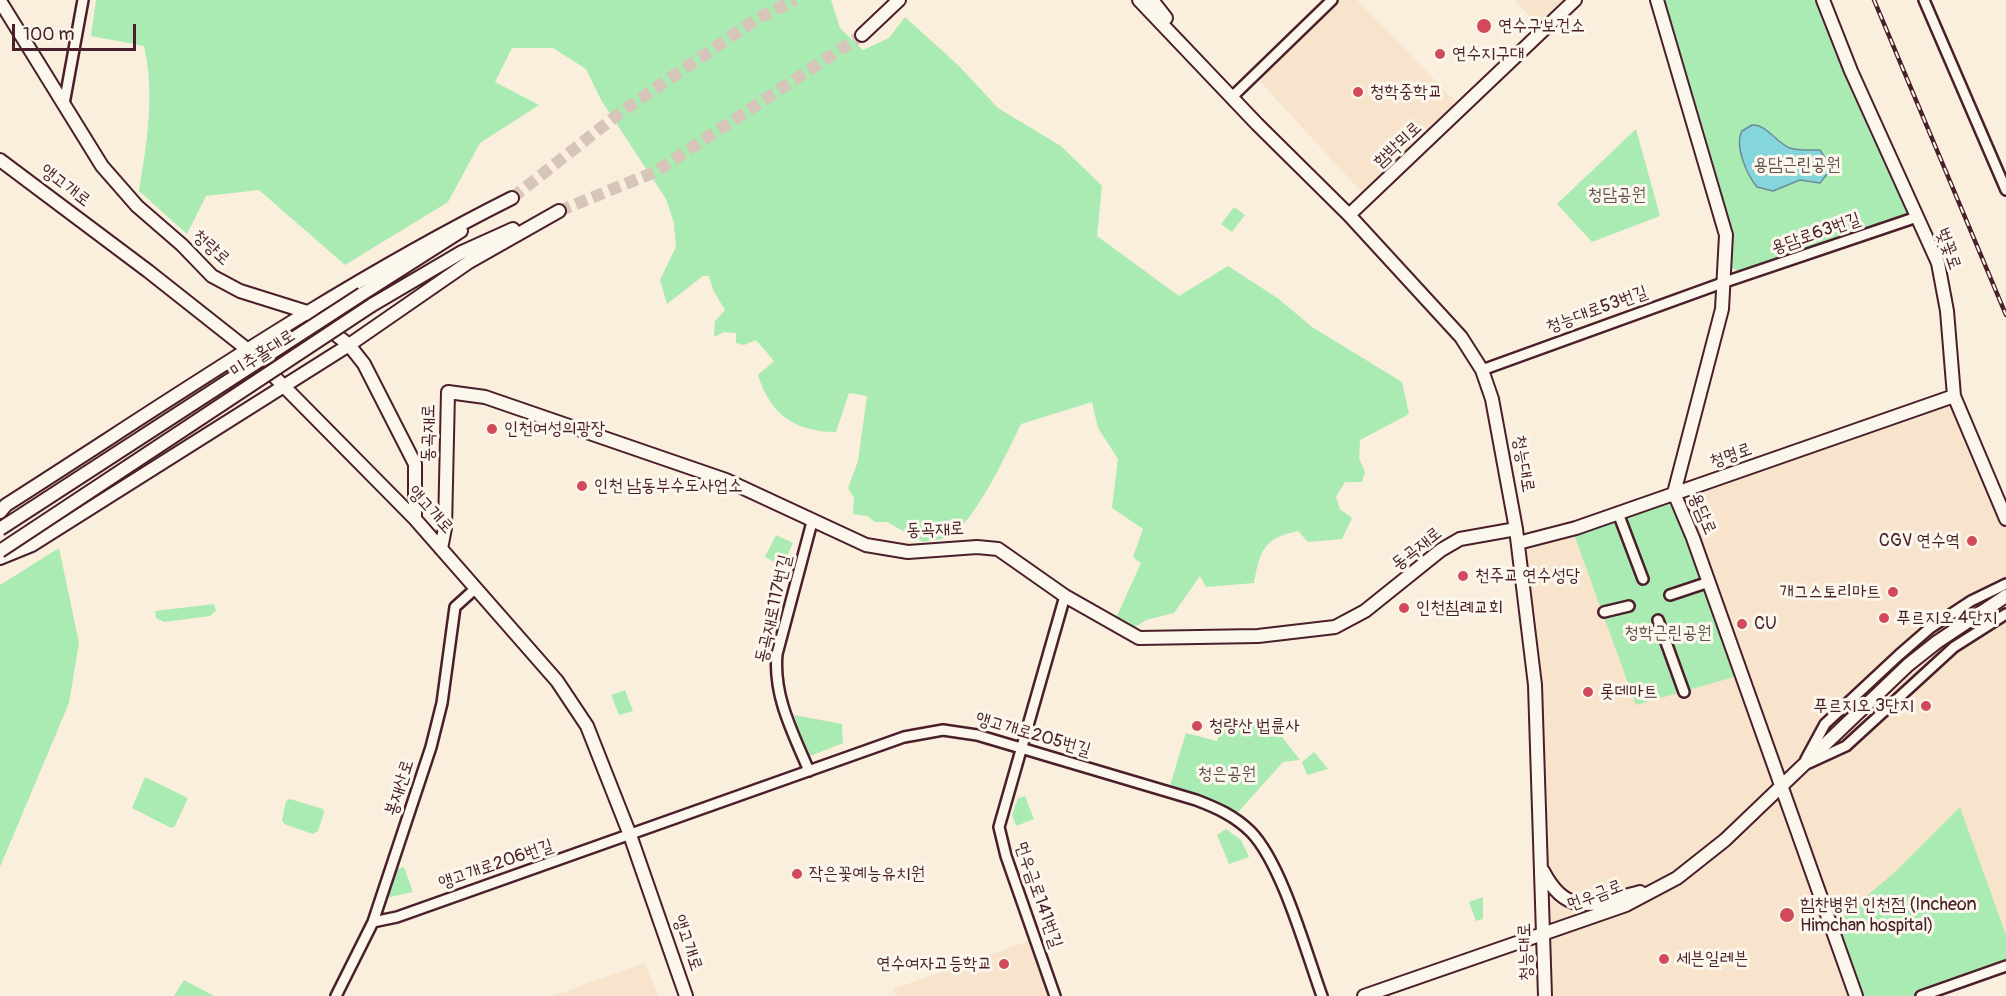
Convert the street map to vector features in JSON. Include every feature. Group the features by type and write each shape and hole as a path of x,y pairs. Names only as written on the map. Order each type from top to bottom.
{"street":[{"name":"청량로","path":"0,0 102,166 136,206 182,245 212,276 240,291 307,312 349,345 363,364 416,464 415,519"},
{"path":"64,104 83,0"},
{"path":"862,35 896,3 905,0"},
{"path":"1128,0 1158,22 1192,53"},
{"path":"1139,0 1192,53"},
{"path":"1152,0 1192,53"},
{"path":"1161,0 1192,53"},
{"path":"1232,97 1332,0"},
{"name":"함박뫼로","path":"1349,215 1575,0"},
{"name":"용담로","path":"1657,0 1726,235 1725,282 1711,356 1674,492 1709,582 1856,996"},
{"name":"벚꽃로","path":"1823,0 1851,71 1938,263 1947,311 1954,396 2006,519"},
{"path":"1924,0 2002,173 2006,190"},
{"name":"청능대로","path":"1192,53 1232,97 1349,215 1461,337 1482,370 1492,399 1516,529 1535,686 1545,996"},
{"name":"앵고개로","path":"0,160 148,271 248,350 415,519 557,681 587,726 630,835 686,996"},
{"name":"미추홀대로","path":"0,529 512,198 436,236 307,312"},
{"name":"미추홀대로","path":"0,551 372,305 472,247 559,211 469,262 349,345"},
{"name":"용담로63번길","path":"1725,282 1917,217"},
{"name":"청능대로53번길","path":"1482,370 1725,282"},
{"path":"0,512 307,312"},
{"path":"0,558 32,545 349,345"},
{"name":"동곡재로","path":"441,549 445,528 448,392 485,397 726,480 812,522 866,545 908,552 977,547 998,549 1065,596 1139,638 1207,638 1320,630 1351,621 1415,573 1441,550 1460,539 1516,529"},
{"name":"청명로","path":"1518,543 1549,537 1674,492 1730,476 1954,396"},
{"path":"1618,513 1643,579"},
{"name":"동곡재로117번길","path":"809,771 782,708 776,671 777,654 812,522"},
{"path":"1670,595 1709,582"},
{"name":"먼우금로","path":"1801,767 1825,724 1899,655 1930,628 1971,601 2006,584"},
{"name":"봉재산로","path":"336,996 373,922 431,747 442,703 455,606 476,588"},
{"name":"먼우금로141번길","path":"1055,996 1006,856 999,827 1065,596"},
{"name":"먼우금로","path":"1364,996 1626,905 1677,878 1725,840 1937,642 2006,596"},
{"path":"1604,612 1629,606"},
{"name":"먼우금로","path":"1801,767 1846,746 1945,654 2006,614"},
{"path":"1658,620 1684,692"},
{"name":"앵고개로205번길","path":"630,835 904,737 943,730 977,735 1196,800 1226,812 1251,833 1272,860 1322,996"},
{"name":"앵고개로206번길","path":"373,922 397,917 630,835"},
{"path":"1541,868 1556,893 1578,905 1591,905 1659,888"},
{"path":"1921,996 2006,966"}],"shaded area":[{"name":"청학중학교","path":"1332,0 1357,0 1463,109 1367,198 1254,75"},
{"path":"1514,0 1575,0 1543,31"},
{"path":"1954,396 2006,519 2006,967 1925,996 1545,996 1540,820 1518,543"},
{"name":"연수여자고등학교","path":"1035,939 1055,996 896,996 893,989"},
{"path":"645,963 658,996 552,996"}],"green space":[{"path":"96,0 831,0 840,28 863,50 889,38 905,17 959,66 998,108 1061,146 1102,186 1097,236 1179,296 1228,266 1279,299 1312,327 1402,382 1409,414 1360,440 1359,458 1365,472 1362,482 1345,482 1336,497 1340,509 1352,518 1342,539 1308,542 1298,531 1286,534 1270,542 1261,554 1254,583 1206,587 1200,576 1174,613 1146,620 1132,629 1116,618 1141,563 1133,557 1143,529 1112,508 1118,459 1098,428 1092,402 1021,424 980,502 960,528 950,536 923,542 887,522 875,522 867,516 853,514 854,498 848,488 858,461 867,396 849,393 836,432 808,429 796,424 777,410 763,389 758,375 774,361 756,340 744,345 736,343 736,333 724,332 714,337 715,321 725,310 713,290 709,276 703,276 667,304 660,280 676,247 674,223 666,199 601,100 586,69 553,48 512,48 495,82 539,105 480,143 448,202 345,265 259,190 206,196 187,234 139,191 147,137 149,100 144,46 91,36"},
{"name":"용담근린공원","path":"1657,0 1823,0 1917,217 1745,275 1725,264 1726,239"},
{"name":"청담공원","path":"1636,129 1660,216 1592,242 1557,204"},
{"path":"1234,207 1245,215 1232,232 1221,224"},
{"name":"청학근린공원","path":"1674,493 1741,675 1636,705 1572,529"},
{"path":"776,535 793,543 782,566 765,557"},
{"path":"59,548 79,643 69,703 0,867 0,585"},
{"path":"214,604 216,611 210,616 164,622 156,618 155,611"},
{"path":"625,690 633,711 619,715 611,695"},
{"path":"794,715 842,724 843,743 808,757"},
{"name":"청은공원","path":"1224,721 1272,724 1300,760 1283,762 1233,818 1168,792 1186,733 1217,741"},
{"path":"1314,752 1328,769 1307,775 1302,762"},
{"path":"145,777 188,798 175,826 171,828 132,808"},
{"path":"1025,796 1034,819 1016,826 1012,815 1018,798"},
{"path":"290,799 323,809 324,813 318,831 313,834 284,824 282,820 286,801"},
{"path":"1960,807 2006,935 2006,966 1921,996 1856,996 1831,926 1894,873"},
{"path":"1226,829 1241,840 1249,857 1229,864 1217,835"},
{"path":"404,867 413,892 390,897 386,894 397,869"},
{"path":"1483,897 1483,919 1476,921 1469,902"},
{"path":"184,980 214,996 174,996"}],"water":[{"path":"1752,125 1762,127 1790,148 1820,150 1832,168 1820,183 1800,180 1773,191 1757,187 1746,168 1740,144 1742,131"}],"tunnel":[{"path":"512,198 621,112 758,18 795,0"},
{"path":"559,211 655,172 862,35"}],"railway":[{"path":"1874,0 2006,315"}],"place":[{"name":"연수구보건소","path":"1484,26"},
{"name":"연수지구대","path":"1440,54"},
{"name":"청학중학교","path":"1358,92"},
{"name":"인천여성의광장","path":"492,429"},
{"name":"인천 남동부수도사업소","path":"582,486"},
{"name":"CGV 연수역","path":"1972,541"},
{"name":"천주교 연수성당","path":"1463,576"},
{"name":"개그스토리마트","path":"1893,592"},
{"name":"인천침례교회","path":"1404,608"},
{"name":"푸르지오 4단지","path":"1884,618"},
{"name":"CU","path":"1742,624"},
{"name":"롯데마트","path":"1588,692"},
{"name":"푸르지오 3단지","path":"1926,706"},
{"name":"청량산 법륜사","path":"1197,726"},
{"name":"작은꽃예능유치원","path":"797,874"},
{"name":"힘찬병원 인천점 (Incheon Himchan hospital)","path":"1787,915"},
{"name":"세븐일레븐","path":"1664,959"},
{"name":"연수여자고등학교","path":"1004,964"}]}
